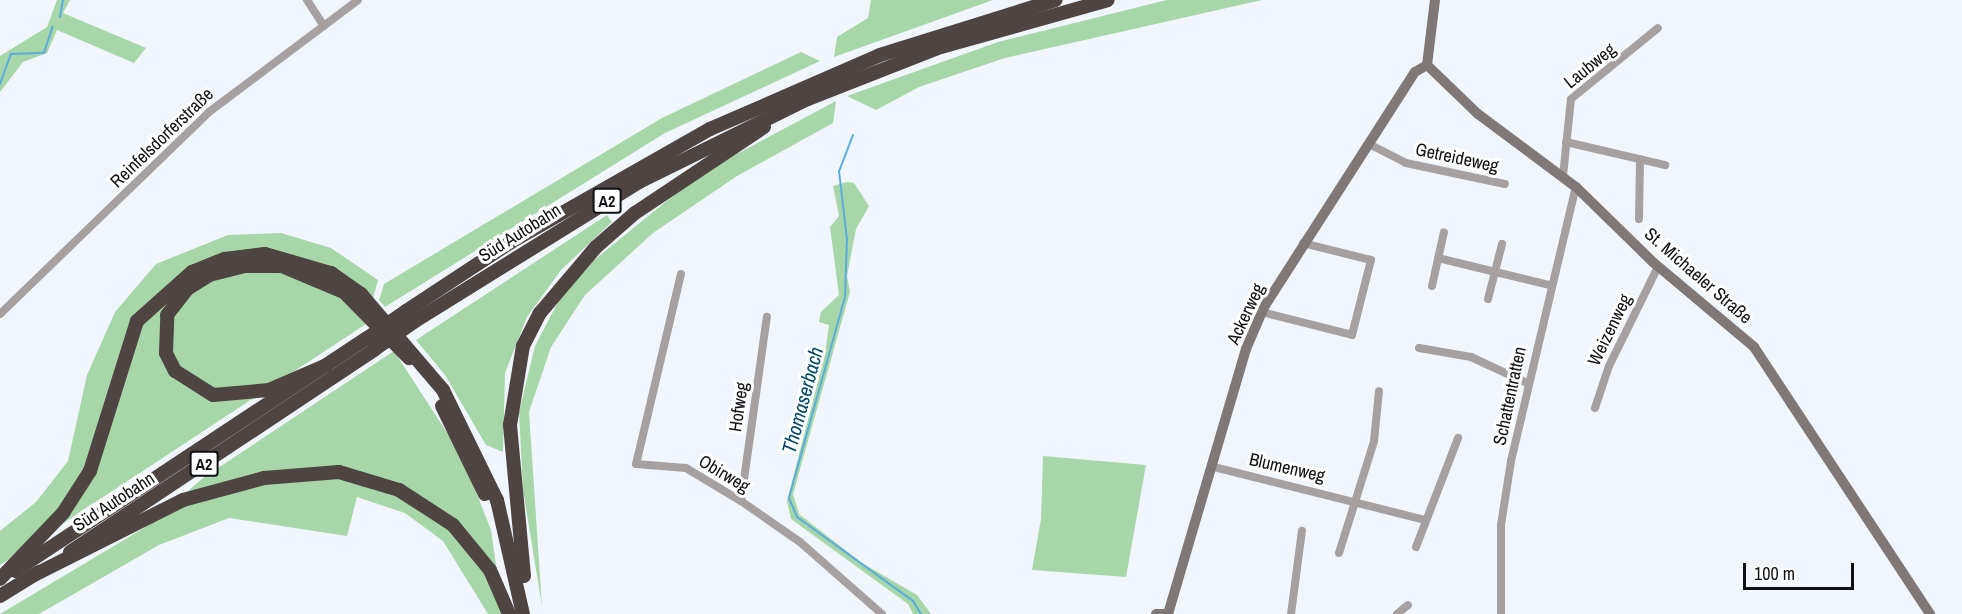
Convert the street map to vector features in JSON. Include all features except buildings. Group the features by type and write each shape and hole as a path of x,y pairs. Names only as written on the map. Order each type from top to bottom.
{"highway":[{"name":"Süd Autobahn","path":"0,596 411,316 532,230 720,125 880,55 1056,0"},
{"name":"Süd Autobahn","path":"411,316 639,182 808,99 941,47 1108,0"},
{"path":"529,614 510,425 523,346 540,313 596,247 635,213 808,99"},
{"path":"0,580 63,513 90,471 137,321 192,272 225,259 265,254 331,273 361,294 410,345 443,390 497,500 523,614"},
{"path":"327,364 269,390 213,395 175,370 166,353 167,315 187,289 209,275 245,266 282,266 344,292 405,353 463,444 500,540 511,614"},
{"name":"Süd Autobahn","path":"0,580 327,364 370,344"},
{"path":"32,576 183,500 264,478 339,472 399,490 453,525 490,570 511,614"}],"main road":[{"path":"1426,65 1436,0"},
{"name":"Ackerweg","path":"1168,614 1214,467 1246,349 1262,312 1303,243 1371,145 1415,72 1426,65"},
{"name":"St. Michaeler Straße","path":"1426,65 1479,114 1576,187 1659,267 1754,347 1930,614"},
{"path":"1156,614 1168,614"}],"street":[{"path":"307,0 324,26"},
{"name":"Reinfelsdorferstraße","path":"0,314 209,112 358,0"},
{"name":"Laubweg","path":"1563,176 1571,99 1658,28"},
{"path":"1566,142 1665,165"},
{"name":"Getreideweg","path":"1371,145 1406,163 1505,184"},
{"path":"1639,219 1640,159"},
{"name":"Schattentratten","path":"1501,614 1501,525 1527,383 1576,187"},
{"path":"1432,286 1444,232"},
{"path":"1262,312 1352,335 1371,260 1303,243"},
{"path":"1488,299 1502,244"},
{"path":"1438,258 1550,285"},
{"name":"Weizenweg","path":"1595,408 1609,366 1659,267"},
{"name":"Obirweg","path":"681,274 636,464 686,468 741,501 800,542 882,614"},
{"name":"Hofweg","path":"741,501 767,318"},
{"path":"1419,348 1471,357 1527,383"},
{"path":"1339,553 1374,441 1379,391"},
{"path":"1416,547 1458,438"},
{"name":"Blumenweg","path":"1214,467 1354,500 1425,520"},
{"path":"1291,614 1302,531"},
{"path":"1397,614 1408,605"}],"green space":[{"path":"57,0 70,0 63,13 146,48 134,63 57,30 47,53 23,62 0,92 0,56 47,27"},
{"path":"871,0 993,0 834,57 837,37 868,18"},
{"path":"1167,0 1262,0 1005,58 919,87 876,110 847,96 998,42"},
{"path":"801,52 820,61 665,133 385,307 379,300 384,284 662,118"},
{"path":"836,101 833,123 737,176 653,233 585,295 551,347 529,412 542,606 523,490 519,412 535,346 557,304 588,265 701,173"},
{"path":"847,182 854,183 869,206 856,229 847,276 850,292 793,494 799,514 862,563 917,595 931,614 913,614 908,604 791,519 787,501 825,353 829,325 819,322 821,312 839,295 830,227 839,216 833,186"},
{"path":"607,215 612,222 561,270 527,317 505,373 503,452 486,445 445,375 416,340"},
{"path":"281,233 331,248 378,280 366,324 0,565 0,531 36,502 68,461 87,375 115,312 156,264 228,235"},
{"path":"394,351 462,456 491,530 503,614 488,614 443,541 405,513 357,497 347,536 229,518 159,545 39,614 0,614 149,525 203,478"},
{"path":"1043,456 1146,465 1126,577 1032,570 1041,519"}],"waterway":[{"path":"60,17 63,0"},
{"path":"0,84 11,54 44,53 53,26"},
{"name":"Thomaserbach","path":"853,135 839,171 847,239 845,297 789,498 797,517 913,601 921,614"}]}
